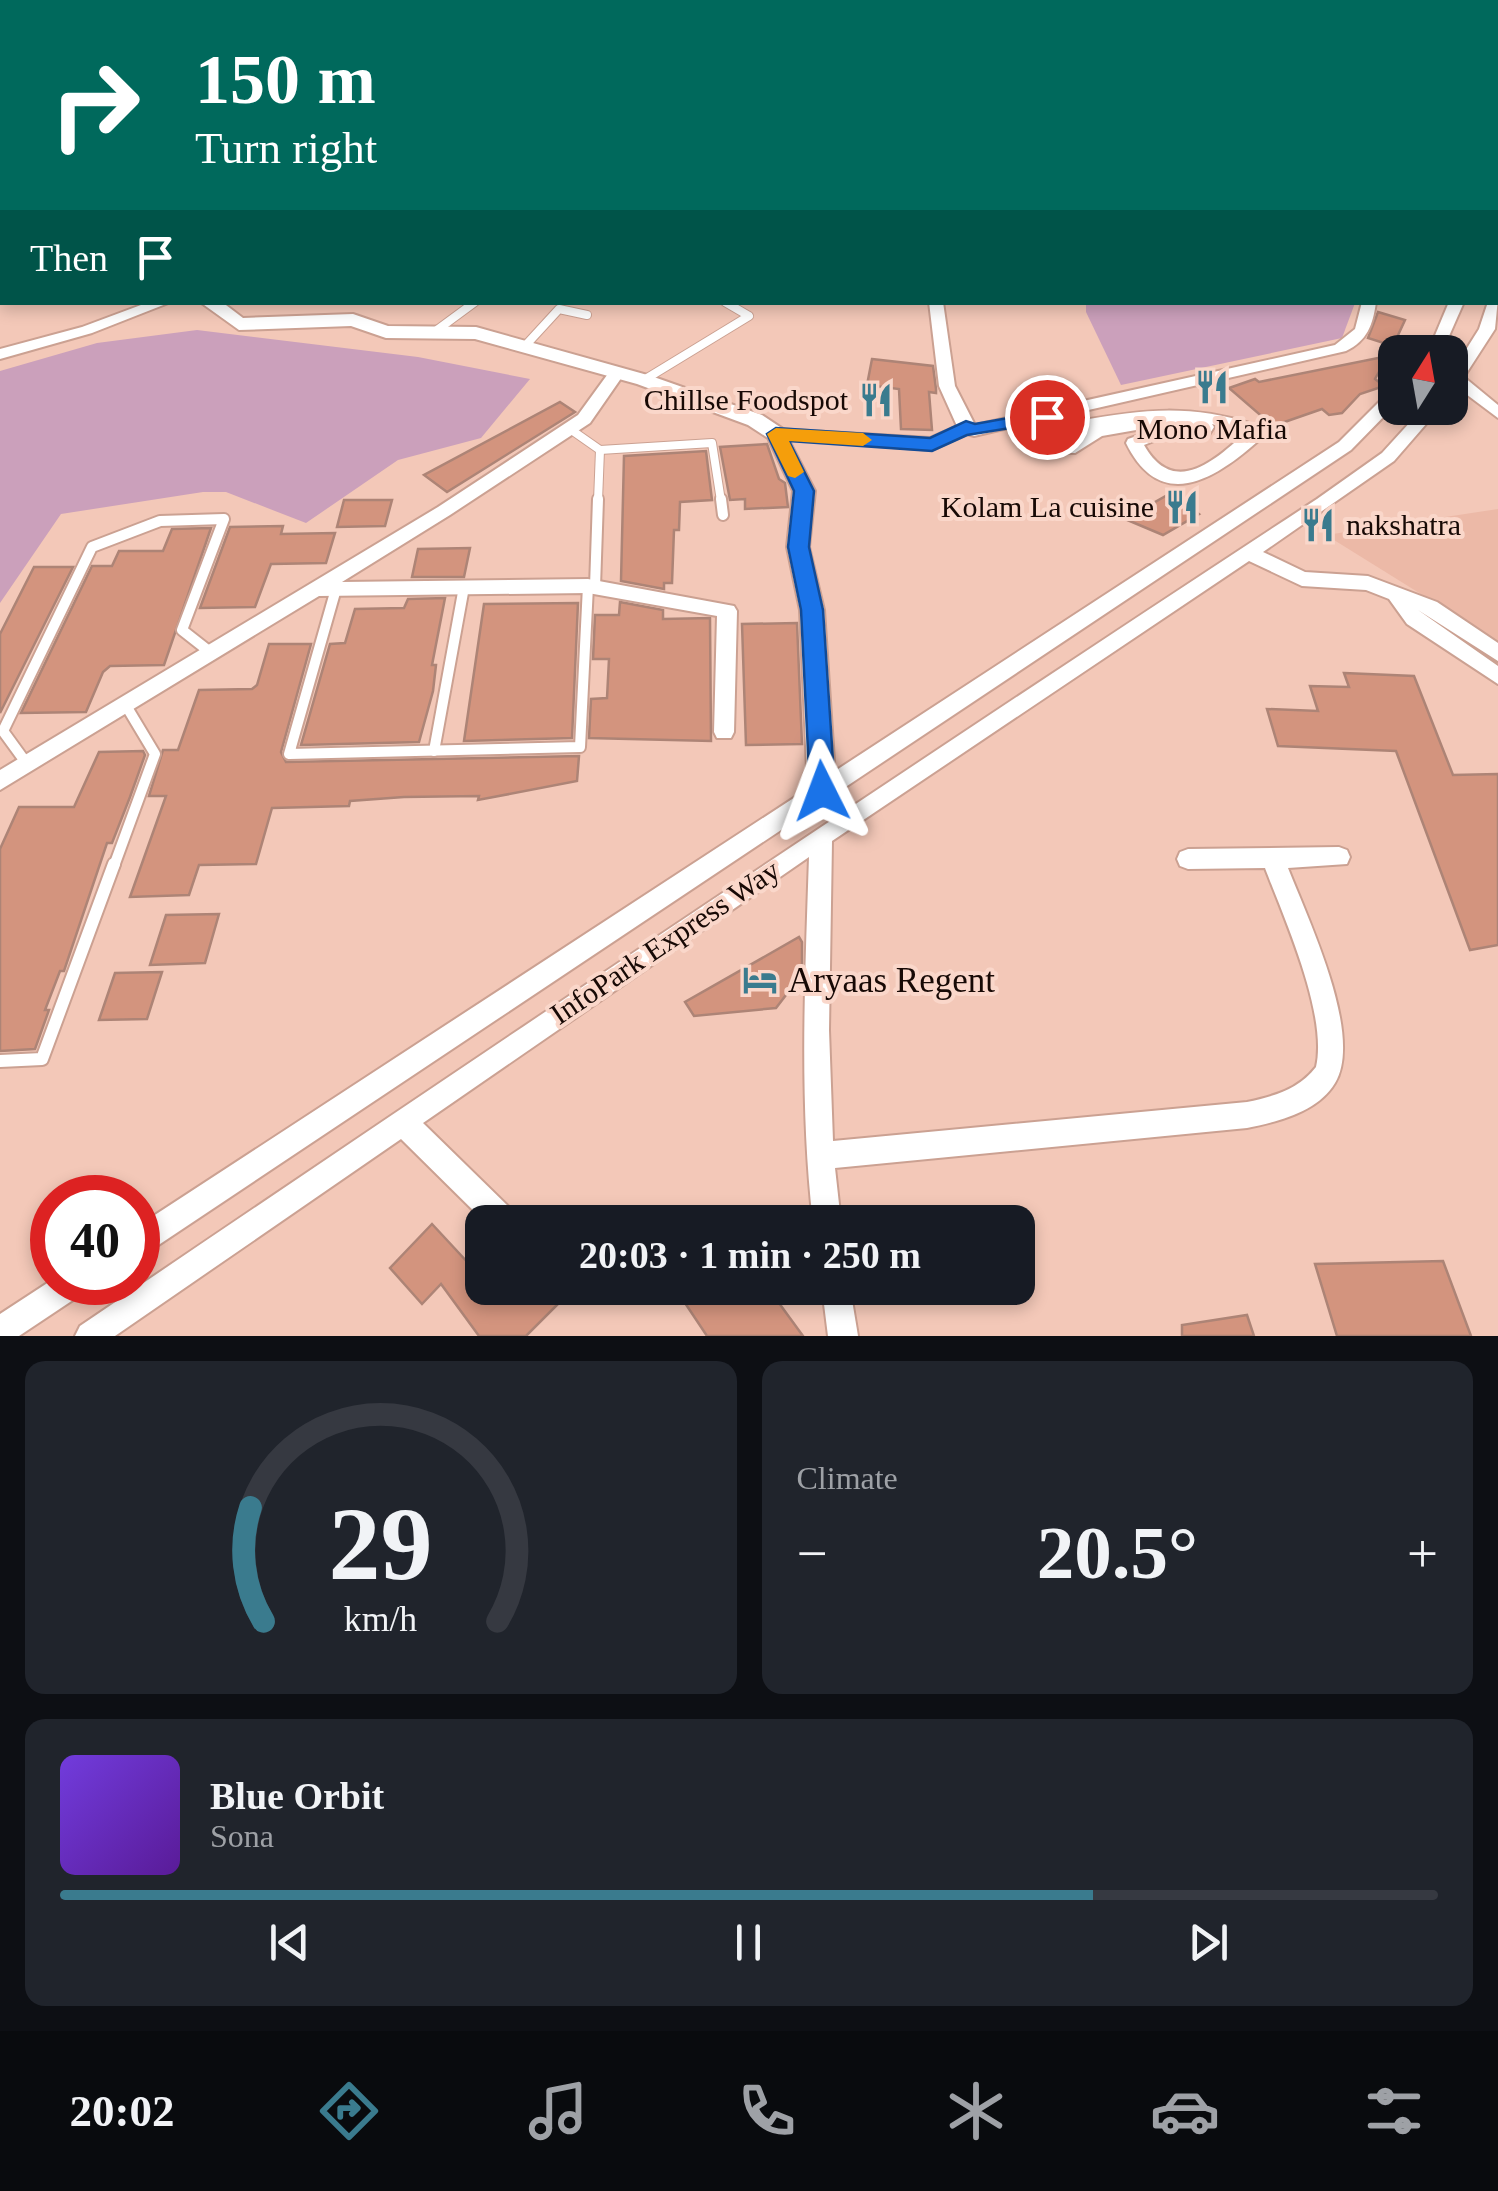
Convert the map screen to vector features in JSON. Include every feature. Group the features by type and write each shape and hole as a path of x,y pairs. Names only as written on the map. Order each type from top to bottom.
{"street":[{"path":"0,354 88,330 156,305"},
{"path":"214,305 239,324 353,320 386,332 436,330 476,334 644,380 755,420 776,434 932,444 966,428 974,430 1060,413 1304,354 1344,350 1364,330 1368,305"},
{"path":"936,305 947,386 966,428"},
{"path":"1443,335 1457,305"},
{"path":"1468,359 1487,329 1495,305"},
{"path":"0,781 584,420 616,374"},
{"path":"1468,393 1498,412"},
{"path":"1193,412 1250,429 1251,438 1205,474 1176,479 1154,471 1138,454 1134,443 1157,434 1201,434 1206,427 1195,420 1159,421 1097,431 1075,447 1034,446 1025,438 1075,427 1146,414 1193,412"},
{"path":"1060,413 1075,427"},
{"name":"InfoPark Express Way","path":"160,1227 1345,446 1378,413"},
{"name":"InfoPark Express Way","path":"90,1336 821,836 1388,457 1417,425"},
{"path":"776,434 804,491 798,547 812,610 822,791"},
{"path":"1247,552 1302,579 1347,579 1430,608 1498,653"},
{"path":"314,589 592,586 728,611 724,732"},
{"path":"1398,598 1414,620 1498,676"},
{"path":"821,836 816,1060 818,1156 825,1205"},
{"path":"1188,859 1339,857"},
{"path":"818,1156 1247,1115 1290,1104 1318,1084 1329,1070 1334,1049 1328,1017 1273,858"},
{"path":"402,1121 487,1205"},
{"path":"0,1331 40,1305"},
{"path":"838,1305 843,1336"}],"lane":[{"path":"436,330 471,305"},
{"path":"644,380 749,316 729,305"},
{"path":"525,346 558,309 587,315"},
{"path":"570,429 600,450 712,444 723,515"},
{"path":"336,589 289,754 580,747 600,450"},
{"path":"27,764 3,732 92,548 160,520 224,519 182,630 210,652"},
{"path":"434,751 464,587"},
{"path":"0,1061 42,1059 156,754 126,704"}],"shaded area":[{"path":"1086,305 1354,305 1342,338 1121,385"},
{"path":"197,330 418,357 530,379 481,438 398,460 306,523 226,492 203,492 61,514 0,603 0,371 97,343"},
{"path":"1498,509 1498,642 1326,535"}],"building":[{"path":"1378,312 1405,320 1398,335 1378,335 1378,341 1368,338"},
{"path":"1378,358 1378,388 1360,394 1342,413 1329,415 1322,409 1273,426 1229,388 1255,379 1259,382"},
{"path":"872,359 933,366 936,393 929,392 932,430 901,429 899,389 867,385"},
{"path":"560,402 575,412 447,492 424,475"},
{"path":"767,444 779,479 785,483 788,507 745,509 745,499 730,500 720,447"},
{"path":"706,451 712,500 680,502 679,530 674,530 672,583 664,583 664,589 621,581 624,456"},
{"path":"1171,493 1199,514 1163,535 1125,519"},
{"path":"344,500 392,500 385,526 337,527"},
{"path":"283,526 281,534 335,533 326,563 271,564 255,607 200,608 230,527"},
{"path":"211,528 164,665 110,666 103,672 86,712 21,713 92,566 112,566 119,551 163,551 172,529"},
{"path":"470,548 464,577 412,577 418,549"},
{"path":"34,567 73,567 0,713 0,634"},
{"path":"445,598 432,665 436,665 433,691 419,742 301,745 330,644 345,643 355,609 404,608 408,599"},
{"path":"620,602 663,610 663,619 710,618 711,741 589,738 591,699 607,698 609,659 593,659 595,615 619,615"},
{"path":"578,603 572,738 464,741 484,604"},
{"path":"797,623 802,744 746,745 742,624"},
{"path":"269,644 311,644 281,752 286,762 579,756 577,781 478,800 479,796 404,797 350,801 349,806 272,808 256,864 199,865 189,895 130,897 166,796 149,796 163,750 178,750 199,690 252,689 257,685"},
{"path":"1344,673 1414,676 1453,775 1498,774 1498,945 1470,950 1396,751 1278,746 1267,709 1318,711 1310,686 1349,687"},
{"path":"143,751 145,755 130,797 112,843 107,843 64,971 60,971 45,1010 49,1010 35,1049 0,1051 0,849 19,807 74,807 99,752"},
{"path":"219,914 205,963 150,965 166,915"},
{"name":"Aryaas Regent","path":"799,937 802,974 776,1008 694,1016 685,1002"},
{"path":"162,972 147,1019 99,1020 115,973"},
{"path":"432,1224 465,1260 465,1305 557,1305 526,1336 479,1336 441,1284 422,1304 390,1268"},
{"path":"1443,1261 1471,1336 1337,1336 1315,1264"},
{"path":"686,1305 780,1305 803,1336 707,1336"},
{"path":"1247,1315 1254,1336 1182,1336 1182,1325"}],"slow traffic":[{"path":"795,472 776,434 863,440"}],"place":[{"name":"Mono Mafia","path":"1212,387"},
{"name":"Chillse Foodspot","path":"876,400"},
{"name":"Kolam La cuisine","path":"1182,507"},
{"name":"nakshatra","path":"1318,525"},
{"name":"Aryaas Regent","path":"760,980"}],"route":[{"path":"822,791 812,610 798,547 804,491 776,434 932,444 966,428 974,430 1047,417"}]}
